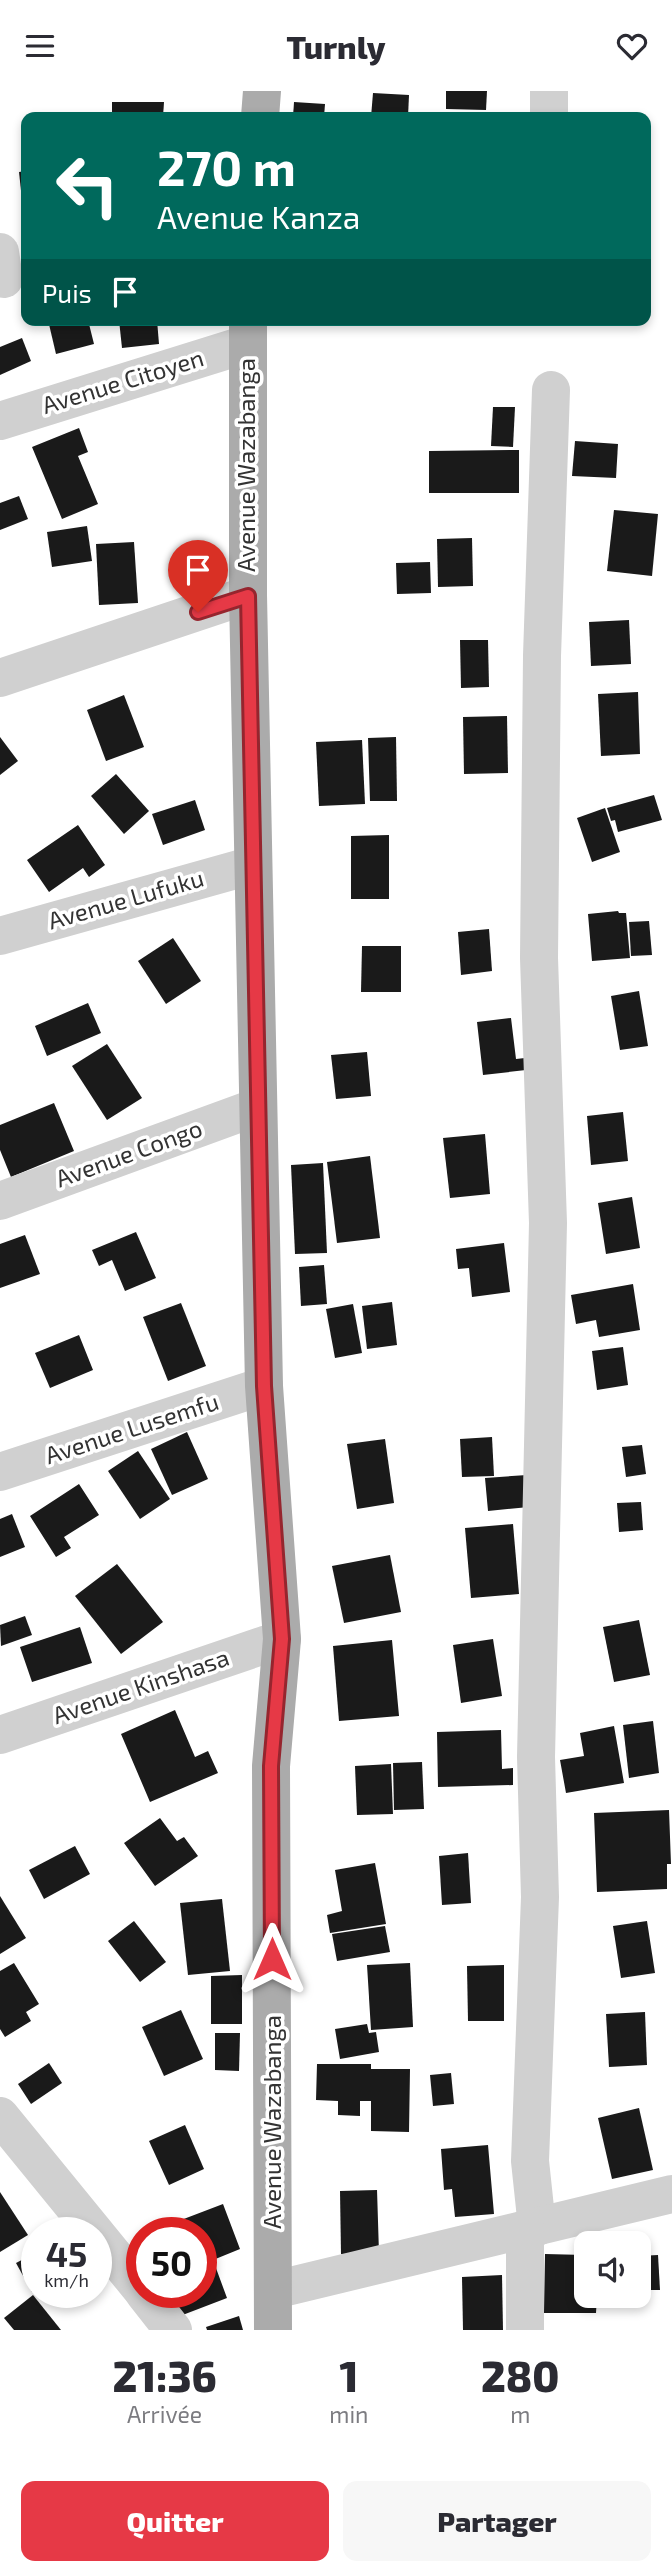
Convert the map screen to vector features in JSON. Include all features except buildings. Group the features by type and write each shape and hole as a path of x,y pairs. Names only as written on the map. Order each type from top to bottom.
{"main road":[{"path":"260,112 262,91"},
{"name":"Avenue Wazabanga","path":"248,332 248,596 264,1386 282,1639 271,1766 273,2330"}],"street":[{"path":"549,91 549,112"},
{"name":"Avenue Citoyen","path":"0,421 248,332"},
{"path":"525,2330 531,2228 530,2161 540,1897 536,1757 548,1223 539,930 542,656 551,390"},
{"path":"0,678 248,596"},
{"name":"Avenue Lufuku","path":"0,936 253,865"},
{"name":"Avenue Congo","path":"0,1201 257,1107"},
{"name":"Avenue Lusemfu","path":"0,1472 264,1386"},
{"name":"Avenue Kinshasa","path":"0,1735 282,1639"},
{"path":"0,2116 126,2270"},
{"path":"274,2290 672,2194"},
{"path":"156,2308 173,2330"}],"route":[{"path":"198,612 248,596 264,1386 282,1639 271,1766 272,1959"}]}
